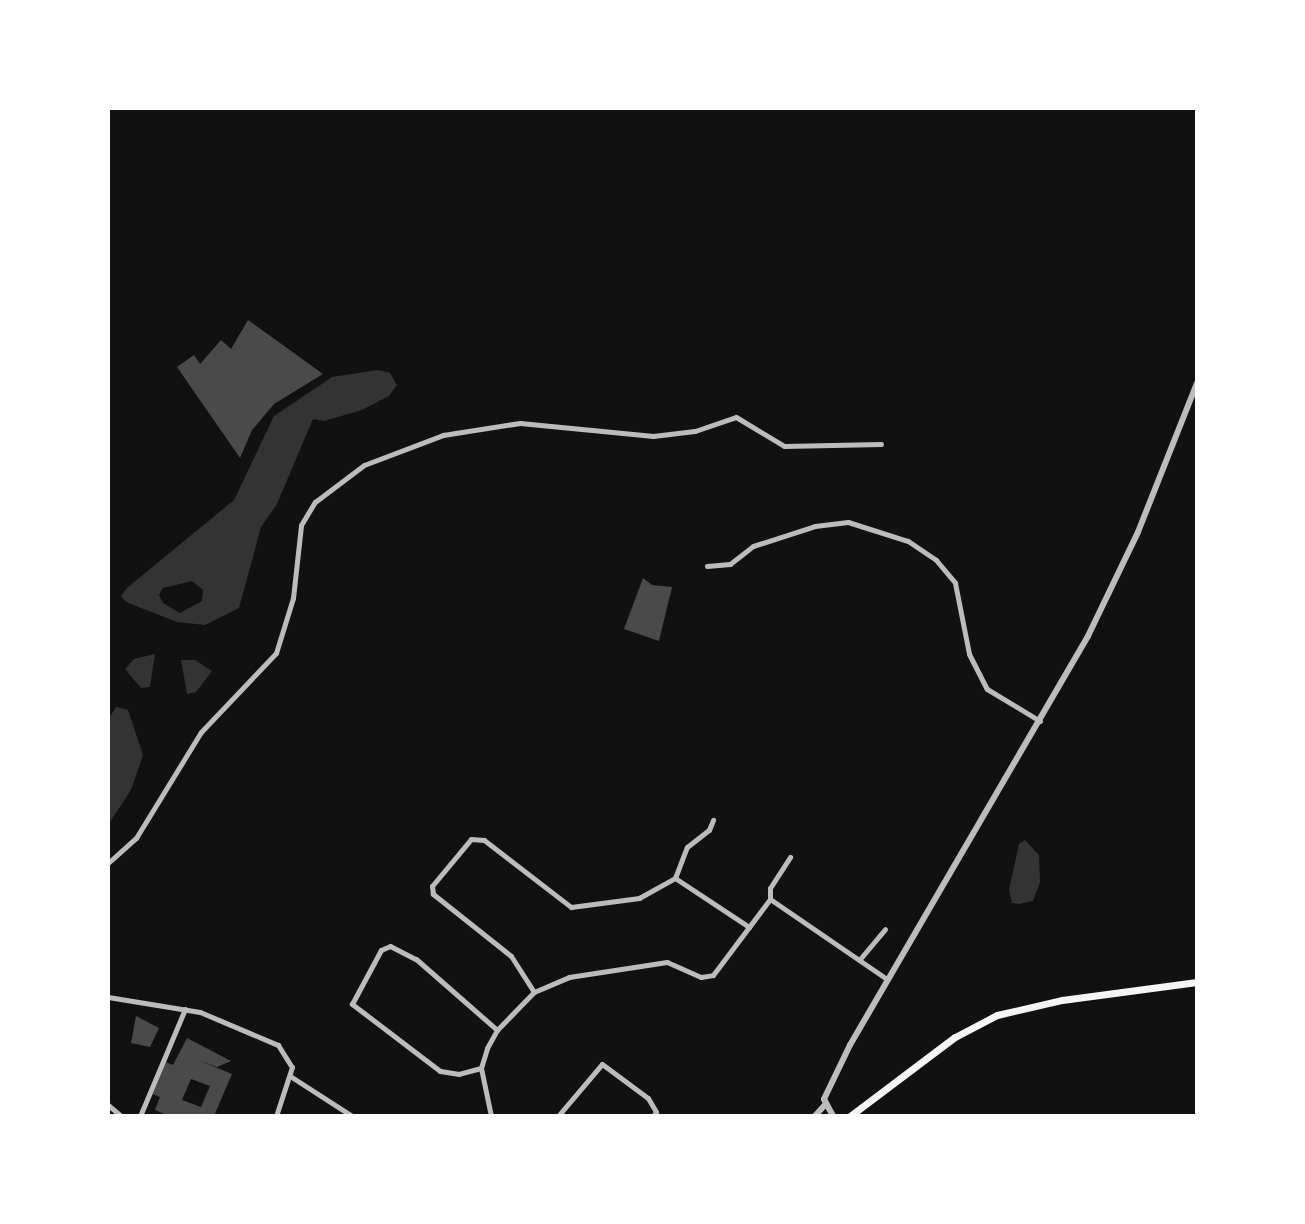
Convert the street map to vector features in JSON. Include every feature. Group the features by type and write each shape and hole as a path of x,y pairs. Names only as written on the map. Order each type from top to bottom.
{"main road":[{"path":"850,1116 955,1037 997,1015 1062,1000 1197,982"}],"street":[{"path":"815,1116 825,1105 887,979 1041,721 1138,532 1197,383"},
{"path":"108,863 136,838 201,732 276,653 293,598 301,525 315,502 364,465 443,435 520,423 653,436 695,431 736,417 784,446 881,444"},
{"path":"707,566 730,564 766,540 815,526 848,522 908,541 936,560 955,583 969,654 987,689 1041,721"},
{"path":"534,992 511,956 433,894 432,886 467,842 484,840 571,907 639,898 675,878 687,847 709,830 713,820"},
{"path":"491,1116 481,1068 497,1030 534,992 569,977 667,962 707,977 770,899 770,888 790,857"},
{"path":"675,878 749,927"},
{"path":"770,899 887,979"},
{"path":"860,959 885,929"},
{"path":"481,1068 459,1074 440,1071 352,1004 381,950 390,946 416,959 497,1030"},
{"path":"108,997 185,1009 278,1045 289,1058 290,1076 276,1116"},
{"path":"140,1116 185,1009"},
{"path":"558,1116 602,1064 648,1098 653,1116"},
{"path":"290,1076 352,1116"},
{"path":"108,1105 121,1116"},
{"path":"825,1105 833,1116"}],"shaded area":[{"path":"378,370 390,373 397,385 389,396 362,410 324,421 313,419 277,504 261,527 239,608 205,625 177,622 126,602 121,596 127,588 234,500 274,416 332,377","holes":["192,581 203,590 202,601 180,613 163,603 159,595 163,588"]},
{"path":"155,654 150,687 141,688 125,669 134,659"},
{"path":"181,660 195,660 212,671 196,692 187,694"},
{"path":"116,707 128,710 143,755 131,790 108,825 108,720"},
{"path":"1025,840 1039,855 1040,882 1033,901 1012,903 1009,890 1019,844"}],"building":[{"path":"248,320 323,374 274,404 252,430 240,458 177,367 194,355 200,364 221,340 231,349"},
{"path":"643,578 652,585 672,587 659,641 624,629"},
{"path":"136,1016 159,1028 150,1047 131,1043"},
{"path":"187,1038 231,1061 217,1067 196,1059 232,1074 214,1116 169,1116 155,1110 160,1097 153,1094 166,1062 173,1065","holes":["191,1079 210,1086 201,1107 182,1100"]}]}
